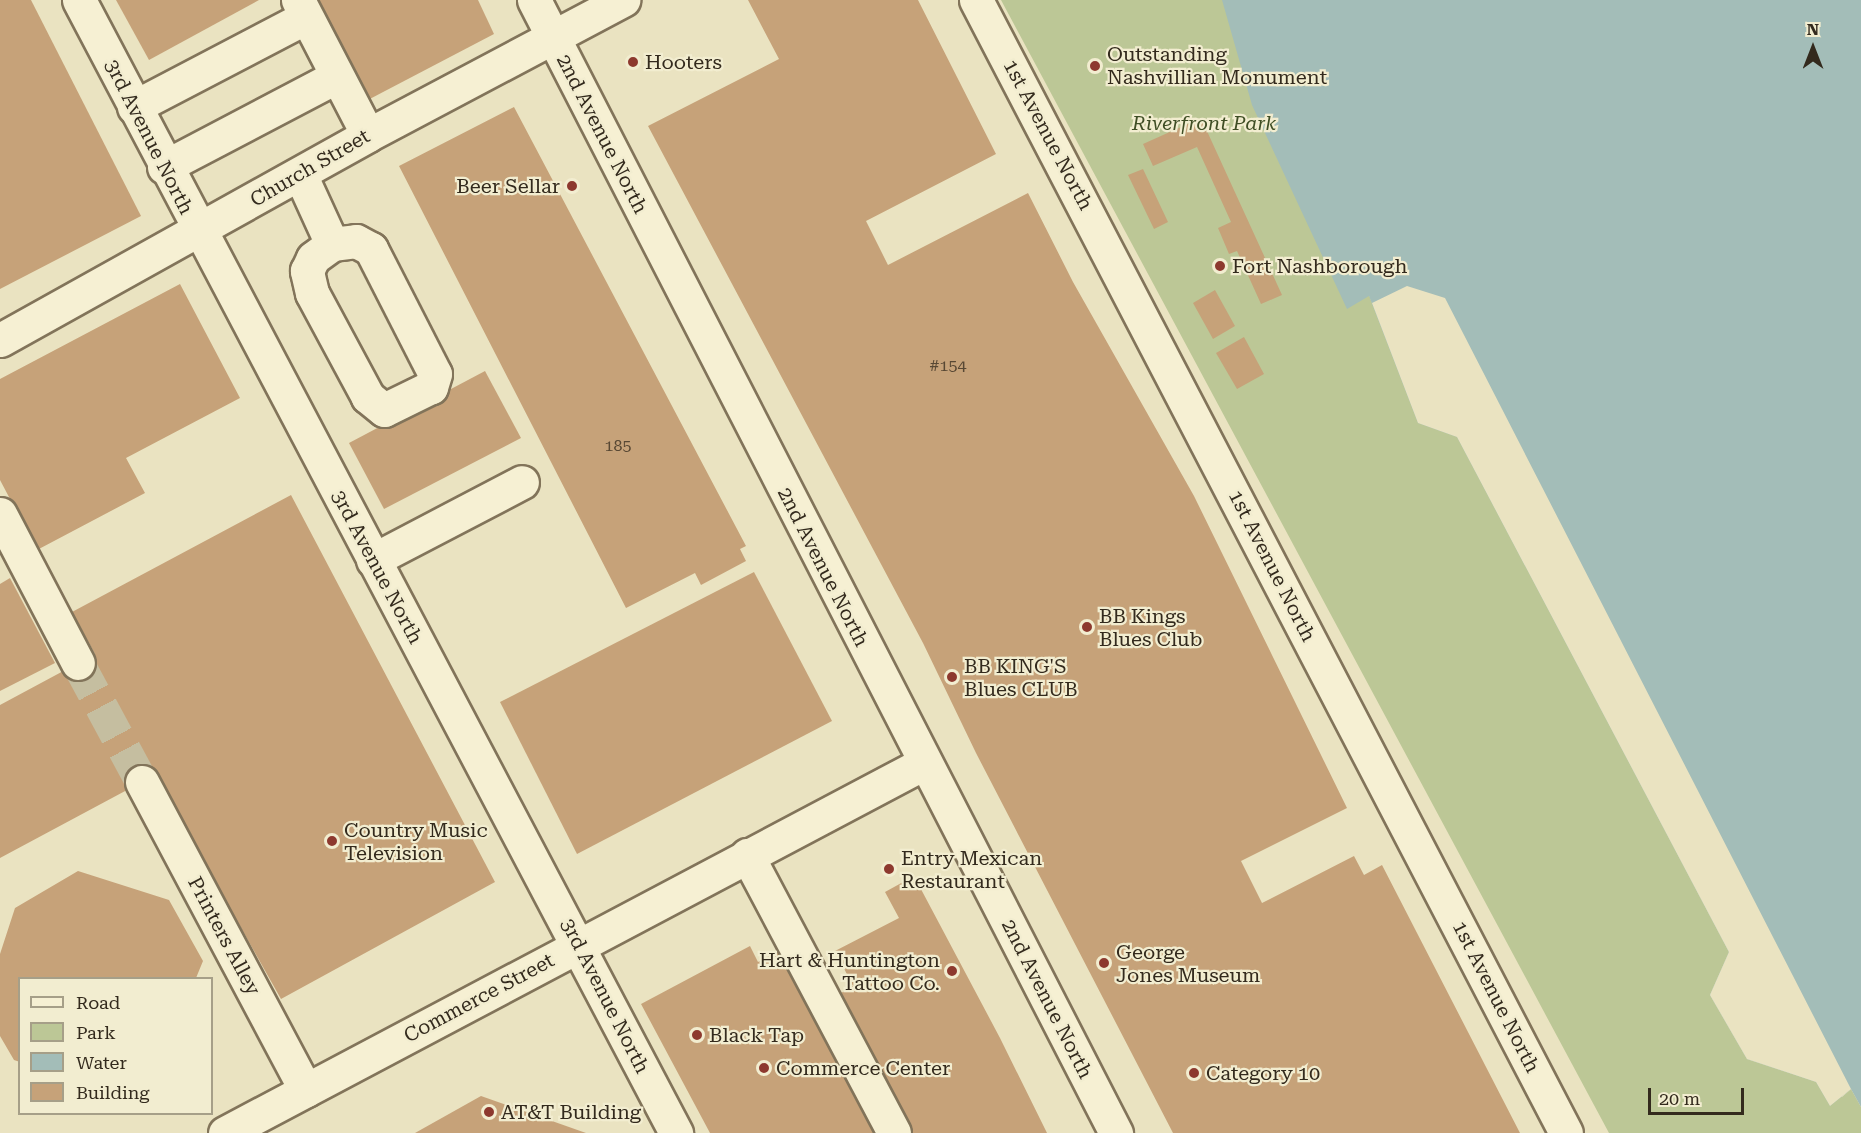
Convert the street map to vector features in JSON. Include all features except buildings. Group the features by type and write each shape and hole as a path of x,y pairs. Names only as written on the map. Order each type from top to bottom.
{"street":[{"name":"3rd Avenue North","path":"79,0 198,232 579,945 676,1133"},
{"name":"2nd Avenue North","path":"534,0 1116,1133"},
{"name":"Church Street","path":"0,340 198,232 368,135 623,0"},
{"name":"1st Avenue North","path":"976,0 1566,1133"},
{"path":"134,107 302,8 368,135"},
{"path":"164,167 337,76"},
{"path":"300,174 332,244"},
{"path":"356,241 371,249 435,374 431,387 384,410 368,397 312,293 307,271 312,258 332,244 356,241"},
{"path":"374,560 522,482"},
{"path":"0,514 78,663"},
{"name":"Commerce Street","path":"225,1133 924,763"},
{"name":"Printers Alley","path":"142,782 306,1090"},
{"path":"747,855 894,1133"}],"green space":[{"name":"Riverfront Park","path":"1001,0 1294,0 1369,295 1418,422 1457,436 1729,952 1710,995 1747,1059 1817,1082 1842,1097 1851,1089 1861,1107 1861,1133 1609,1133"}],"water":[{"path":"1222,0 1861,0 1861,1107 1851,1089 1830,1106 1816,1082 1747,1059 1710,995 1729,952 1457,437 1418,423 1369,296 1347,309 1252,105"}],"pier":[{"path":"1407,286 1445,298 1851,1089 1830,1106 1816,1082 1747,1059 1710,995 1729,952 1457,437 1418,423 1372,303"}],"tunnel":[{"path":"78,663 142,782"}],"place":[{"name":"Hooters","path":"633,62"},
{"name":"Outstanding Nashvillian Monument","path":"1095,66"},
{"name":"Beer Sellar","path":"572,186"},
{"name":"Fort Nashborough","path":"1220,266"},
{"name":"BB Kings Blues Club","path":"1087,627"},
{"name":"BB KING'S Blues CLUB","path":"952,677"},
{"name":"Country Music Television","path":"332,841"},
{"name":"Entry Mexican Restaurant","path":"889,869"},
{"name":"George Jones Museum","path":"1104,963"},
{"name":"Hart & Huntington Tattoo Co.","path":"952,971"},
{"name":"Black Tap","path":"697,1035"},
{"name":"Commerce Center","path":"764,1068"},
{"name":"Category 10","path":"1194,1073"},
{"name":"AT&T Building","path":"489,1112"}]}
